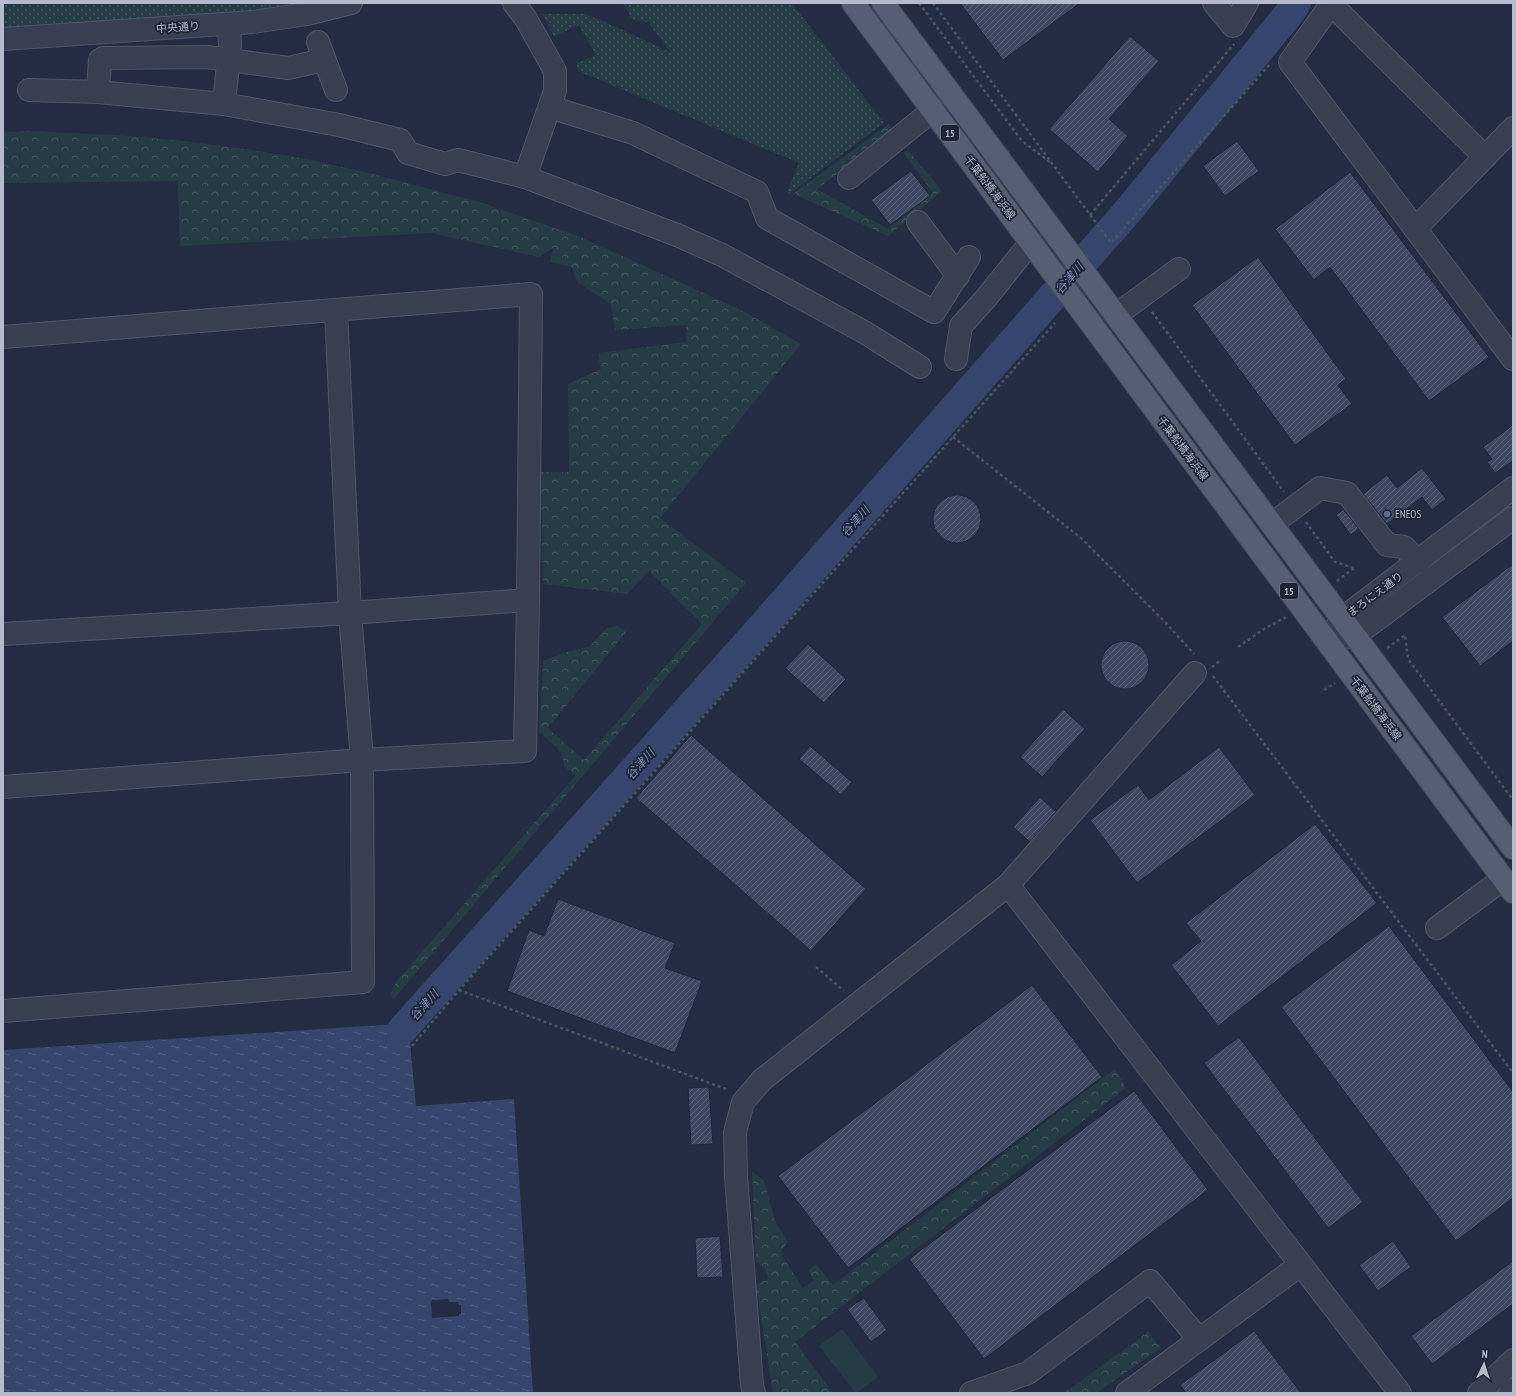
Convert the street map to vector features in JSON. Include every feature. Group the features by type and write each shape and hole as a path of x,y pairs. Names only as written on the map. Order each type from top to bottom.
{"main road":[{"name":"千葉船橋海浜線","path":"853,3 1508,886"},
{"name":"15","path":"883,3 1513,848"}],"street":[{"name":"中央通り","path":"3,39 229,24 307,14 351,3"},
{"path":"514,3 526,19 555,72 555,92 525,177"},
{"path":"1214,3 1233,26 1247,3"},
{"path":"1485,157 1331,3 1290,62 1513,360"},
{"path":"224,104 230,45 229,24"},
{"path":"98,92 99,64 100,60 103,58 207,57 288,68 321,51 336,90"},
{"path":"29,90 98,92 224,104 339,124 400,140 408,153 445,164 458,160 525,177 677,235 722,255 864,332 920,367"},
{"path":"550,107 633,133 757,192 767,218 961,326"},
{"path":"849,178 932,110"},
{"path":"1415,229 1513,128"},
{"path":"918,222 958,276"},
{"path":"956,358 961,326 987,297 1031,242"},
{"path":"934,312 969,257"},
{"path":"1116,315 1179,269"},
{"path":"3,337 531,294 525,751 362,760 3,787"},
{"path":"3,1011 363,982 362,760 350,613 336,310"},
{"path":"1272,524 1320,488 1347,493 1387,545 1404,547 1418,562"},
{"name":"まろにえ通り","path":"1349,627 1418,562 1513,488"},
{"name":"まろにえ通り","path":"1326,641 1513,518"},
{"path":"3,634 350,613 528,600"},
{"path":"754,1393 752,1385 736,1176 735,1132 743,1102 762,1080 1008,885 1203,668"},
{"path":"1008,885 1400,1393"},
{"path":"1437,928 1508,886"},
{"path":"1127,1393 1300,1265"},
{"path":"971,1393 1028,1373 1150,1281 1199,1339"},
{"path":"1479,1393 1513,1360"},
{"path":"1510,1393 1513,1390"}],"path":[{"path":"919,3 1022,140 1054,166"},
{"path":"933,3 1111,243 1272,63"},
{"path":"1090,215 1239,39"},
{"path":"1150,309 1283,491"},
{"path":"412,1046 460,990 1055,323"},
{"path":"953,437 1081,538 1165,622 1203,668 1513,1073"},
{"path":"1306,522 1335,562 1354,568"},
{"path":"1238,647 1264,629 1275,624"},
{"path":"1384,650 1405,635 1408,659 1513,800"},
{"path":"1203,668 1221,660"},
{"path":"1324,690 1338,681"},
{"path":"816,966 846,995"},
{"path":"460,990 726,1089"}],"green space":[{"path":"3,3 309,3 254,11 3,28"},
{"path":"623,3 792,3 884,123 789,194 787,192 799,163 578,71 577,63 596,55 579,25 554,37 542,14 584,14 603,21 670,52 648,22 633,20"},
{"path":"889,124 893,132 817,189 888,229 933,193 904,153 908,150 942,191 888,236 793,194"},
{"path":"29,131 114,135 184,141 245,149 301,158 365,172 479,202 578,236 739,309 801,344 660,518 746,583 393,1000 391,994 396,982 576,775 565,767 562,756 557,748 539,732 543,661 567,652 590,646 607,628 617,626 626,632 548,728 584,760 702,624 649,571 627,594 543,584 541,472 569,472 568,384 601,369 598,353 686,342 686,325 615,330 611,304 577,282 572,267 550,262 553,248 539,257 432,233 180,246 178,181 3,183 3,132"},
{"path":"1115,1069 1126,1088 795,1342 833,1393 773,1393 756,1285 768,1279 764,1267 756,1262 752,1171 764,1181 775,1221 788,1242 780,1253 803,1288 814,1281 808,1270 816,1264 833,1285"},
{"path":"842,1329 878,1377 856,1393 819,1346"},
{"path":"1148,1332 1161,1348 1096,1393 1063,1393 1077,1384"}],"water":[{"path":"396,1024 410,1042 416,1106 514,1099 533,1393 3,1393 3,1050"}],"pier":[{"path":"448,1299 449,1302 458,1302 459,1305 461,1305 461,1314 459,1314 459,1316 432,1318 432,1300"}],"building":[{"path":"960,3 1080,3 1003,60"},
{"path":"1130,36 1159,61 1109,119 1128,136 1098,172 1049,129"},
{"path":"1237,141 1259,171 1225,196 1203,166"},
{"path":"911,171 930,196 890,225 871,200"},
{"path":"1350,172 1489,357 1429,401 1330,267 1314,280 1275,229"},
{"path":"1258,257 1346,379 1338,385 1352,404 1295,445 1192,305"},
{"path":"1513,425 1513,461 1495,473 1487,462 1492,459 1483,447"},
{"path":"1422,468 1446,499 1432,510 1422,497 1387,524 1363,494 1387,475 1397,488"},
{"path":"957,495 966,497 974,502 979,510 981,519 979,528 974,536 966,541 957,543 948,541 940,536 935,528 933,519 935,510 940,502 948,497"},
{"path":"1343,509 1359,529 1351,535 1336,515"},
{"path":"1513,564 1513,641 1480,666 1442,617"},
{"path":"1125,641 1134,643 1142,648 1147,656 1149,665 1147,674 1142,682 1134,687 1125,689 1116,687 1108,682 1103,674 1101,665 1103,656 1108,648 1116,643"},
{"path":"808,644 846,679 824,703 785,668"},
{"path":"1063,709 1085,729 1042,777 1020,757"},
{"path":"691,735 866,889 811,951 636,798"},
{"path":"810,746 852,782 841,795 799,759"},
{"path":"1219,747 1255,795 1137,883 1090,820 1138,785 1149,800"},
{"path":"1040,797 1056,812 1030,842 1013,827"},
{"path":"1315,824 1377,903 1218,1026 1171,965 1201,941 1186,923"},
{"path":"558,899 675,943 665,968 702,981 675,1053 507,991 529,930 544,936"},
{"path":"1389,926 1513,1092 1513,1198 1456,1241 1281,1007"},
{"path":"1032,985 1102,1077 848,1268 778,1176"},
{"path":"1239,1037 1363,1202 1328,1228 1204,1063"},
{"path":"709,1087 713,1144 691,1145 688,1088"},
{"path":"1134,1091 1208,1190 984,1359 909,1259"},
{"path":"720,1236 723,1277 697,1278 695,1238"},
{"path":"1393,1241 1411,1267 1378,1291 1359,1265"},
{"path":"1513,1261 1513,1304 1432,1364 1411,1336"},
{"path":"864,1298 887,1330 871,1342 847,1309"},
{"path":"1254,1331 1301,1393 1186,1393 1180,1385"}],"waterway":[{"name":"谷津川","path":"402,1030 760,629 1128,211 1296,3"}],"place":[{"name":"ENEOS","path":"1387,514"}]}
